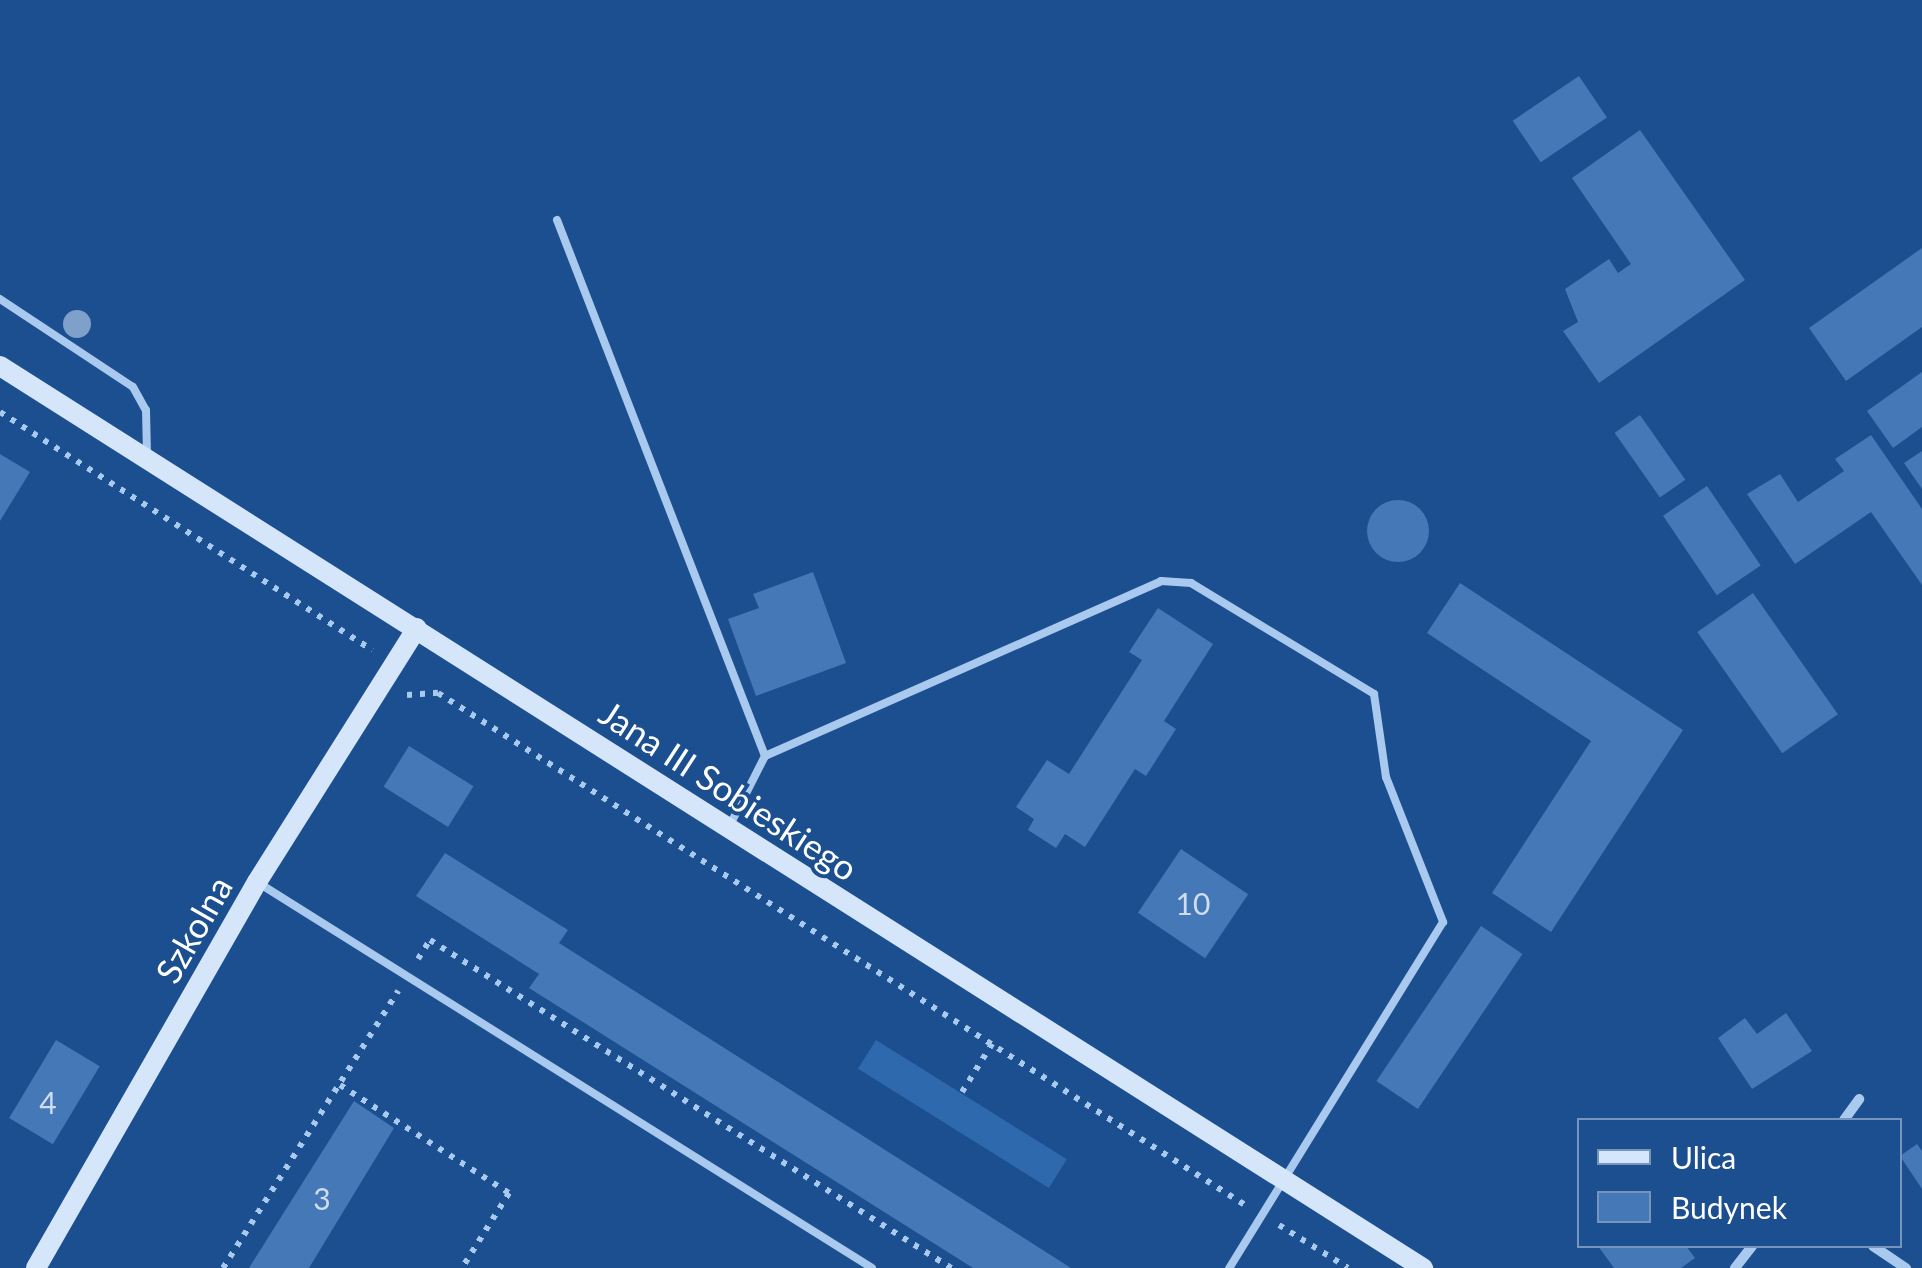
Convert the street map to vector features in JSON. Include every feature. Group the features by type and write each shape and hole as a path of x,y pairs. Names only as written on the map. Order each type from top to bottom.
{"main road":[{"name":"Jana III Sobieskiego","path":"0,366 1423,1268"},
{"name":"Szkolna","path":"36,1268 257,882 417,628"}],"street":[{"path":"1846,1118 1859,1100"},
{"path":"1735,1268 1750,1248"},
{"path":"1876,1248 1906,1268"}],"lane":[{"path":"557,220 765,756"},
{"path":"0,299 134,386 146,410 148,458"},
{"path":"728,829 765,756 1161,581 1192,583 1374,694 1386,777 1443,922 1229,1268"},
{"path":"257,882 872,1268"}],"path":[{"path":"0,412 394,664 420,688 1245,1205"},
{"path":"396,706 420,688"},
{"path":"224,1268 430,940 951,1268"},
{"path":"962,1092 992,1044"},
{"path":"340,1085 509,1193 462,1268"},
{"path":"1280,1225 1348,1268"}],"shaded area":[{"path":"876,1040 1067,1159 1049,1188 858,1069"}],"building":[{"path":"1579,76 1607,117 1541,162 1513,121"},
{"path":"1640,130 1745,280 1599,383 1563,331 1578,322 1565,289 1609,259 1618,273 1631,264 1572,178"},
{"path":"1922,248 1922,327 1846,381 1809,328"},
{"path":"1922,372 1922,427 1893,448 1867,411"},
{"path":"1640,415 1685,480 1660,497 1615,433"},
{"path":"1871,435 1922,509 1922,585 1871,512 1795,564 1747,494 1780,474 1798,502 1844,471 1835,459"},
{"path":"1922,451 1922,489 1904,463"},
{"path":"0,454 30,472 0,521"},
{"path":"1707,486 1761,566 1717,595 1663,516"},
{"path":"1398,500 1420,509 1429,531 1420,553 1398,562 1376,553 1367,531 1376,509"},
{"path":"813,572 846,663 756,696 728,619 759,608 753,594"},
{"path":"1460,583 1683,730 1551,932 1492,893 1591,741 1427,633"},
{"path":"1753,593 1838,714 1782,753 1697,632"},
{"path":"1158,608 1213,644 1164,721 1176,729 1146,776 1135,769 1085,847 1065,834 1056,848 1028,830 1034,819 1016,807 1047,760 1069,774 1142,660 1129,652"},
{"path":"409,746 473,786 448,827 384,787"},
{"path":"1181,849 1248,894 1205,958 1138,913"},
{"path":"445,853 568,930 559,943 1071,1268 973,1268 529,988 539,974 416,896"},
{"path":"1481,926 1522,954 1418,1109 1376,1081"},
{"path":"1786,1013 1812,1051 1752,1089 1718,1038 1745,1018 1757,1034"},
{"path":"56,1040 100,1066 53,1144 9,1118"},
{"path":"354,1101 394,1128 309,1268 249,1268"},
{"path":"1917,1144 1922,1151 1922,1189 1902,1159 1902,1155"},
{"path":"1599,1248 1688,1248 1695,1258 1681,1268 1614,1268"}]}
